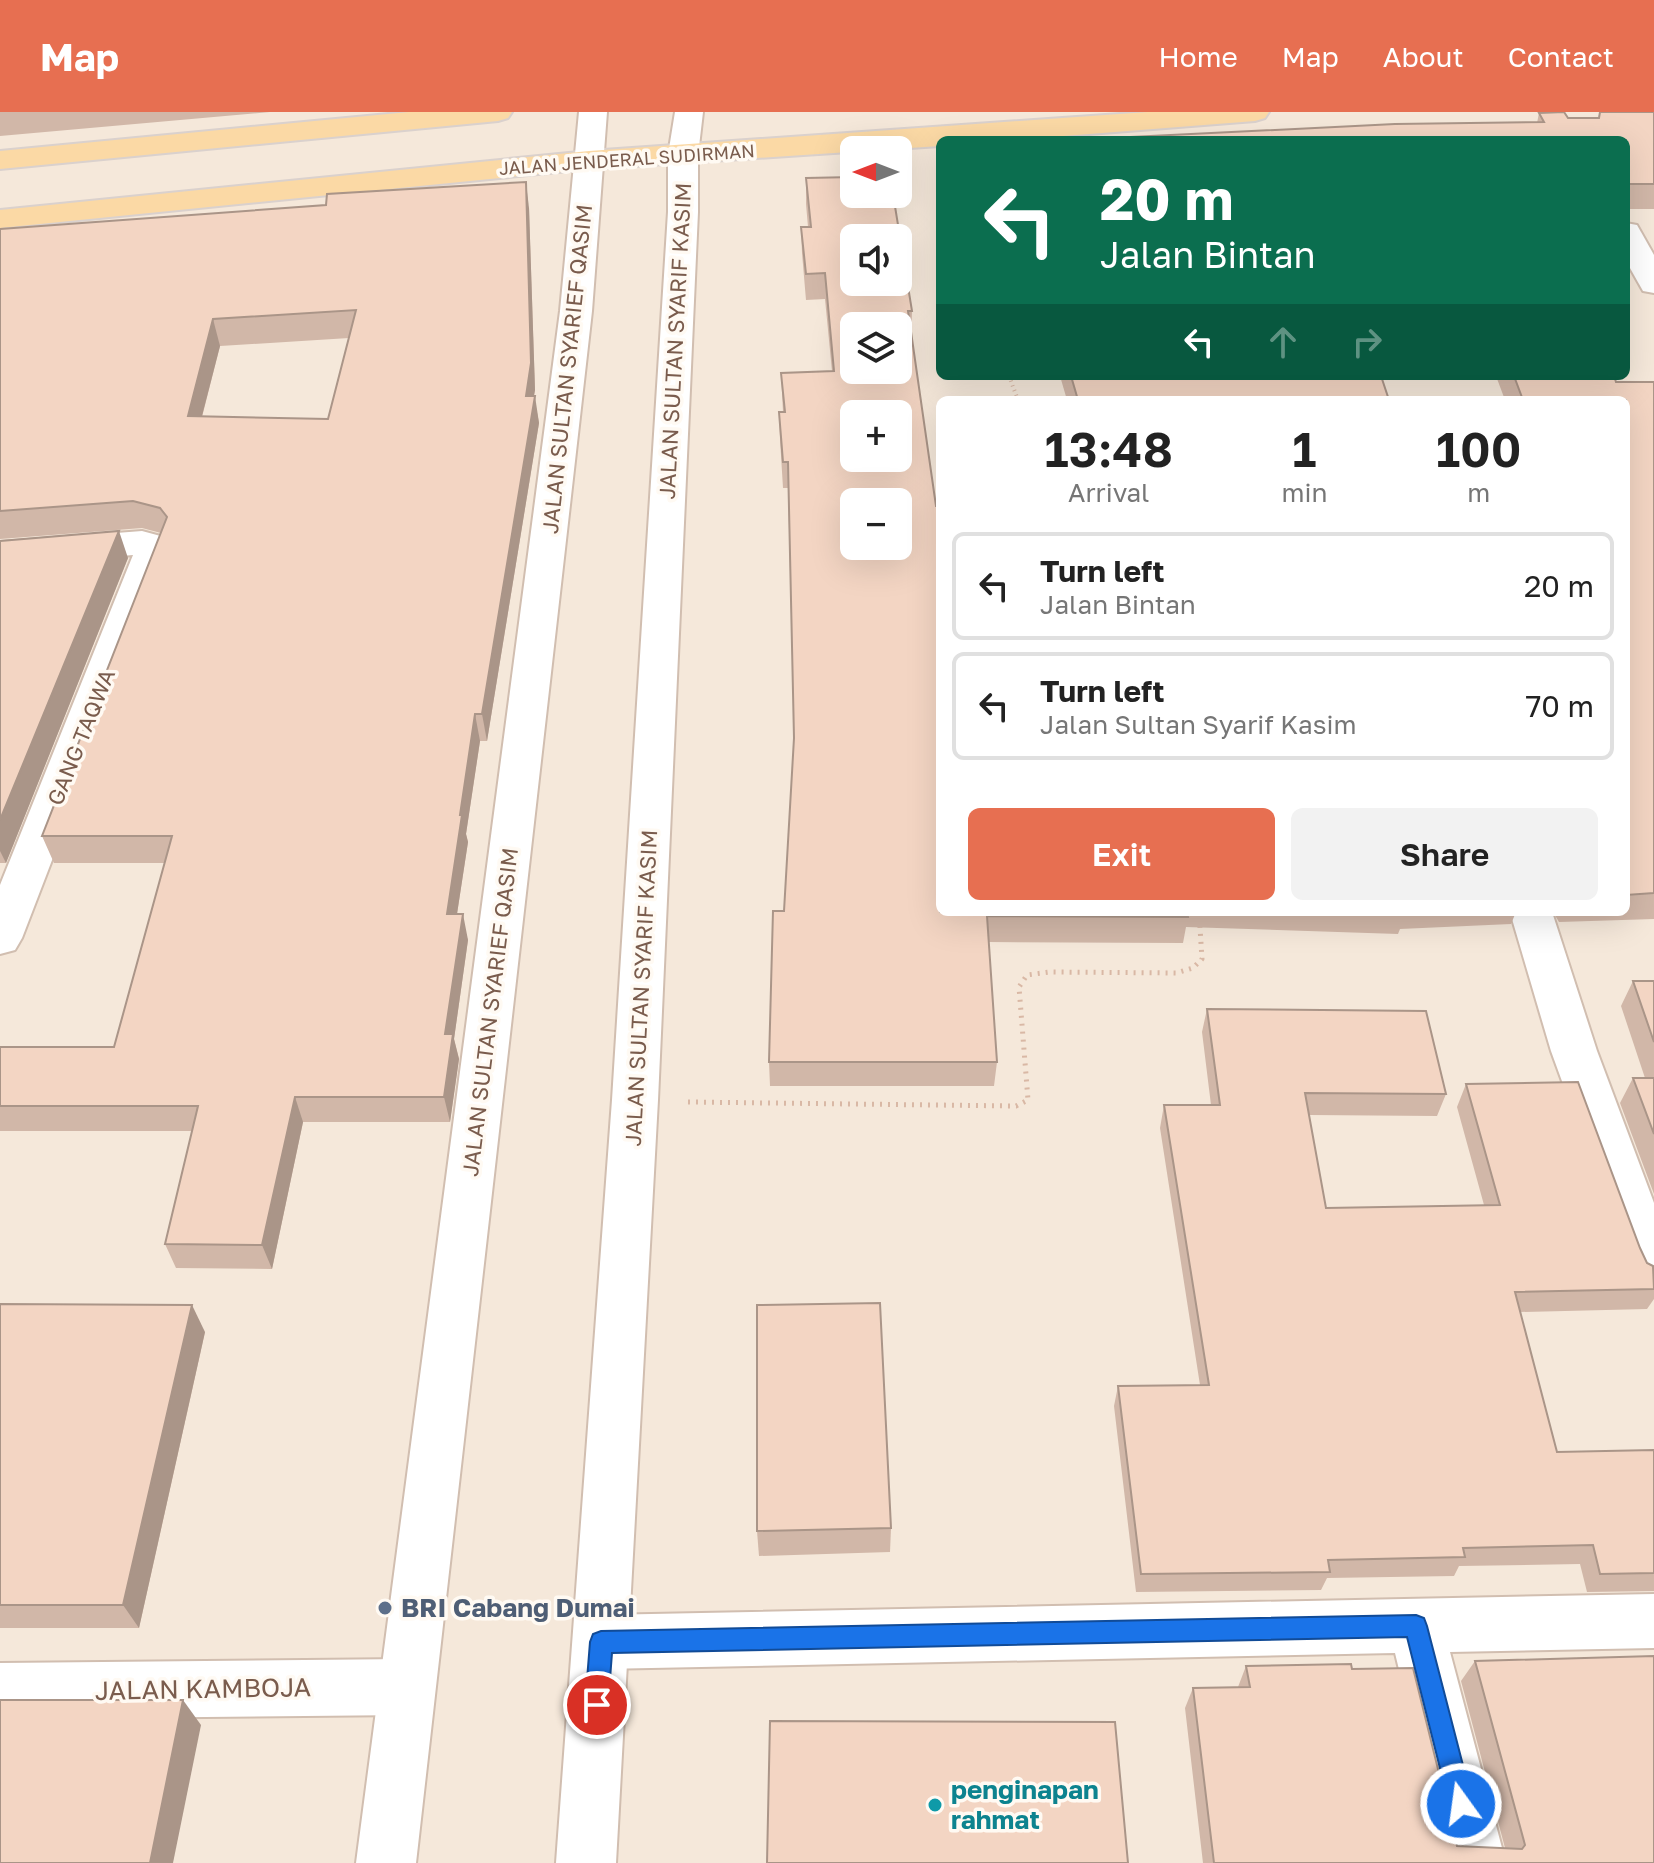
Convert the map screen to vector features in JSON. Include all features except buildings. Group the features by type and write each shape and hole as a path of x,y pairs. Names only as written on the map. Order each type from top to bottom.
{"main road":[{"path":"0,160 498,112"},
{"name":"JALAN JENDERAL SUDIRMAN","path":"0,219 589,160 1255,112"}],"street":[{"path":"589,160 593,112"},
{"name":"JALAN SULTAN SYARIF KASIM","path":"586,1863 635,1100 681,260 683,155 689,112"},
{"name":"JALAN SULTAN SYARIEF QASIM","path":"386,1863 576,311 589,160"},
{"path":"1630,239 1654,284"},
{"name":"GANG TAQWA","path":"0,554 142,543 155,546 0,938"},
{"path":"1532,916 1574,1051 1654,1268"},
{"path":"601,1642 1654,1621"},
{"path":"1416,1626 1476,1863"},
{"name":"JALAN KAMBOJA","path":"0,1691 407,1687"}],"path":[{"path":"635,1100 1016,1106 1028,1100 1019,987 1027,975 1050,972 1176,973 1193,968 1202,959 1199,916"}],"shaded area":[{"path":"0,112 1654,112 1654,1863 0,1863"}],"place":[{"name":"BRI Cabang Dumai","path":"385,1608"},
{"name":"penginapan rahmat","path":"935,1805"}],"route":[{"path":"597,1705 601,1642 1416,1626 1461,1804"}]}
